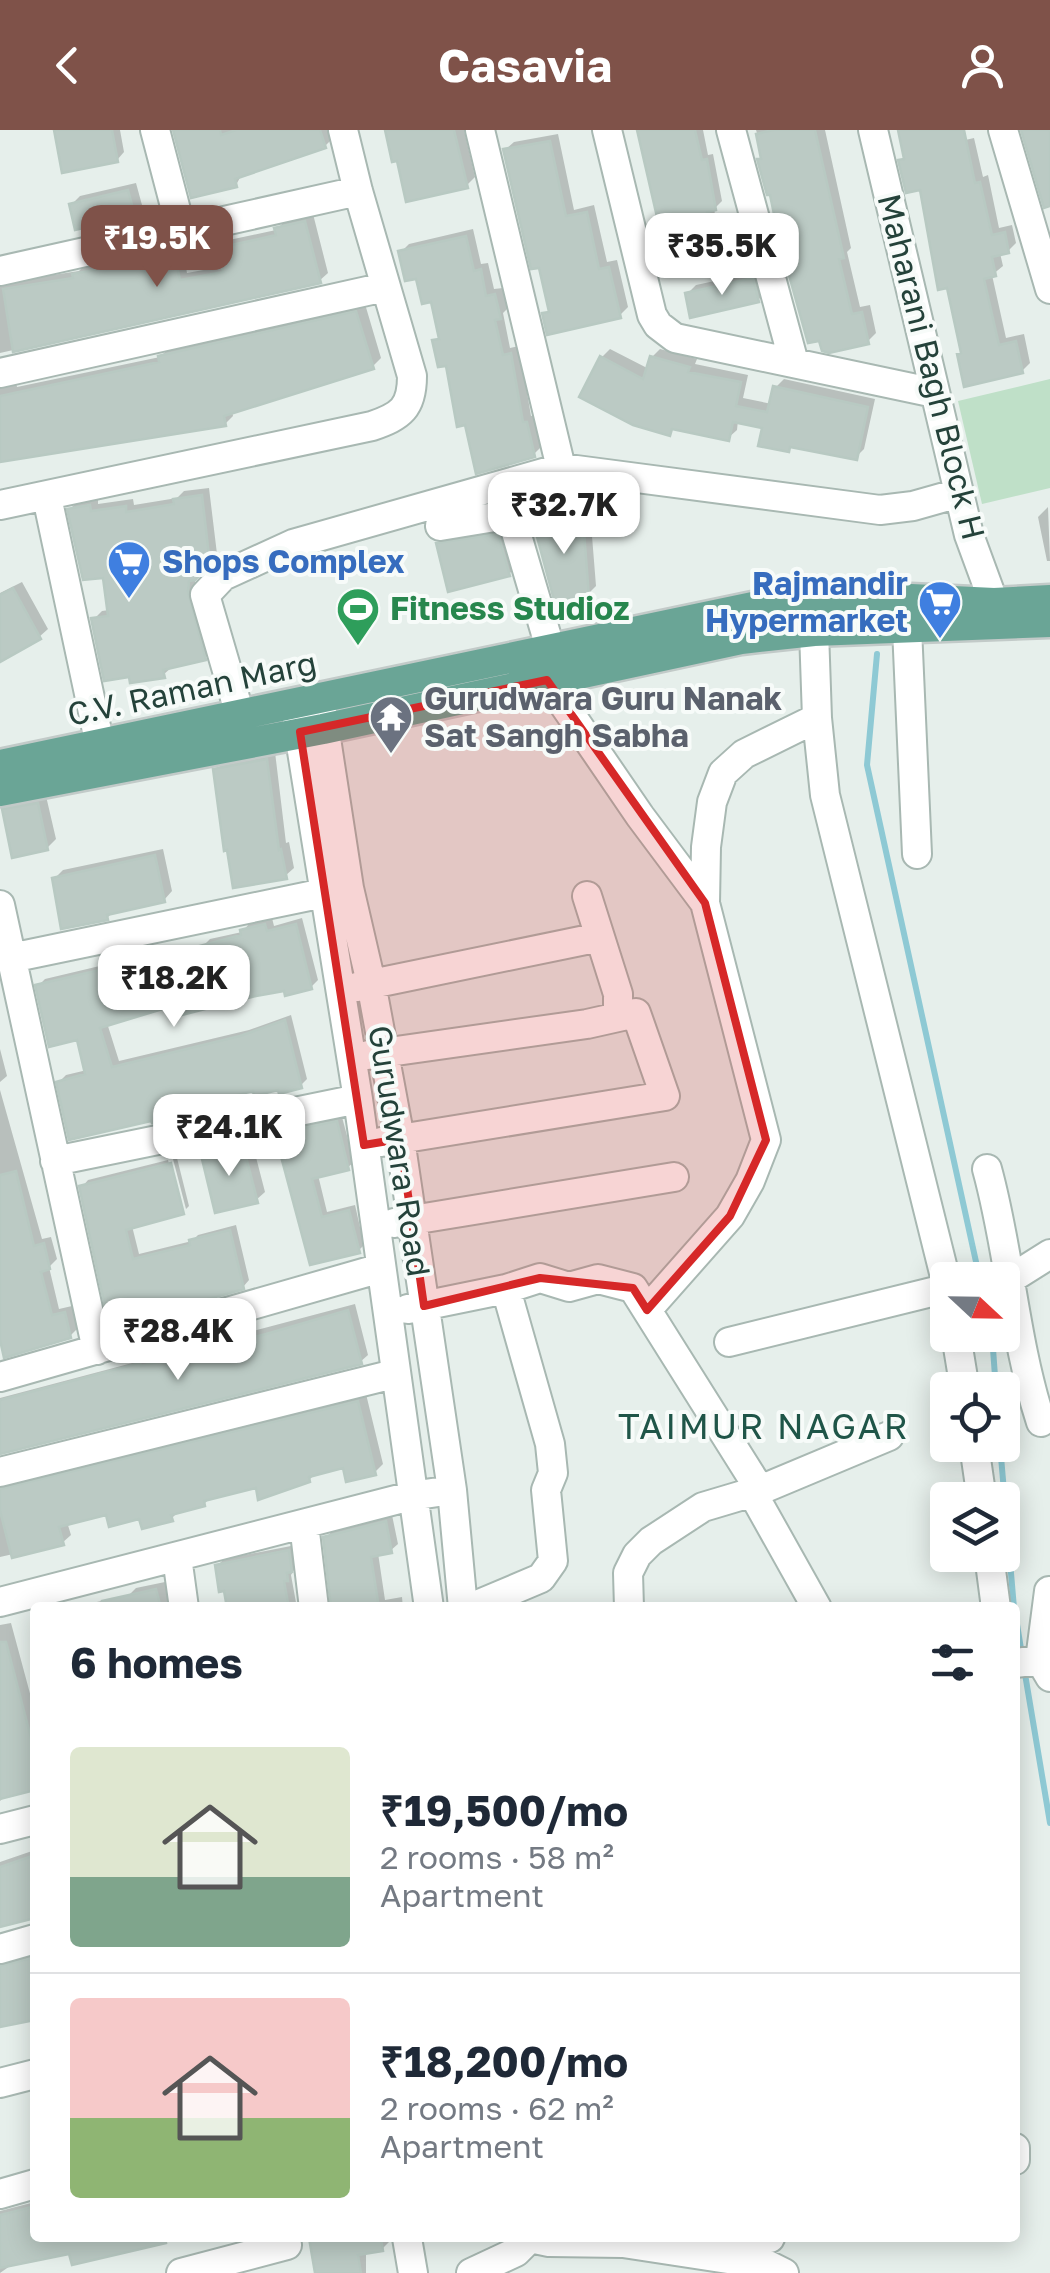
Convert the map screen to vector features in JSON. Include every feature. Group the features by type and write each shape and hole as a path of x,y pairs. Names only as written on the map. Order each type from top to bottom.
{"main road":[{"name":"C.V. Raman Marg","path":"0,791 310,715 549,665 758,606 869,597 994,603 1050,600"},
{"name":"C.V. Raman Marg","path":"549,665 814,631 1050,622"},
{"name":"C.V. Raman Marg","path":"0,765 240,715 310,715"}],"street":[{"path":"155,130 182,233"},
{"path":"0,505 390,420 404,409 412,394 412,376 343,130"},
{"path":"480,130 561,468"},
{"path":"607,130 652,315 658,325 675,338 935,393"},
{"path":"731,130 794,363"},
{"name":"Maharani Bagh Block H","path":"873,130 959,493 994,603"},
{"path":"1004,130 1050,289"},
{"path":"0,270 182,233 358,191"},
{"path":"0,373 384,287"},
{"path":"240,715 205,595 223,576 293,544 346,527 561,468 880,510 959,493"},
{"path":"47,497 100,745"},
{"path":"440,526 496,516 513,522 549,665 640,816 705,903"},
{"path":"907,628 917,854"},
{"path":"814,631 816,718 825,795 941,1262"},
{"name":"Gurudwara Road","path":"310,715 338,890 371,983 385,1053 466,1602"},
{"path":"647,1310 730,1216 750,1181 766,1140 705,903 712,802 723,773 744,754 816,718"},
{"path":"10,958 338,890 341,991 427,1602"},
{"path":"587,896 618,994 618,1016"},
{"path":"0,905 98,1350"},
{"path":"341,991 600,937"},
{"path":"352,1058 588,1024 636,1013 665,1096 364,1145"},
{"path":"54,1162 358,1098"},
{"path":"988,1169 1002,1262"},
{"path":"375,1226 674,1177"},
{"path":"1020,1270 1050,1254"},
{"path":"0,1377 380,1268"},
{"path":"386,1314 540,1278 569,1287 598,1279 633,1288 756,1491 814,1602"},
{"path":"482,1602 541,1578 553,1561 546,1490 552,1472 550,1444 506,1289"},
{"path":"729,1342 930,1292"},
{"path":"1020,1349 1041,1422"},
{"path":"0,1472 394,1374"},
{"path":"629,1602 628,1573 637,1555 651,1541 703,1507 756,1491 889,1436"},
{"path":"0,1602 411,1496 452,1490"},
{"path":"304,1524 313,1602"},
{"path":"177,1557 183,1602"},
{"path":"991,1572 995,1602"},
{"path":"1032,1666 1048,1591"},
{"path":"0,1829 30,1821"},
{"path":"0,1948 30,1940"},
{"path":"0,2083 30,2075"},
{"path":"0,2194 30,2185"},
{"path":"408,2242 413,2273"},
{"path":"470,2273 534,2242"},
{"path":"512,2273 531,2261 539,2242"},
{"path":"602,2242 768,2265 784,2273"},
{"path":"181,2273 288,2252"}],"highlighted area":[{"path":"547,680 705,903 766,1140 730,1216 647,1310 633,1288 540,1278 424,1306 400,1139 364,1145 300,732"}],"green space":[{"path":"1050,379 1050,488 982,504 958,401"}],"building":[{"path":"54,130 112,130 118,162 62,173"},
{"path":"173,130 220,130 221,135 236,130 320,130 326,148 235,179 237,187 191,198"},
{"path":"385,130 454,130 468,188 406,202"},
{"path":"637,130 695,130 702,160 707,159 716,210 707,212 716,253 661,266 654,231 660,230"},
{"path":"815,130 844,258 839,259 852,314 862,312 869,344 829,353 822,351 819,341 808,343 757,159 761,159 756,134"},
{"path":"898,130 964,130 975,183 980,182 992,235 1005,232 1009,253 992,257 996,276 984,279 999,345 1016,341 1023,373 964,387 947,288 938,290 920,190 906,193 898,160 904,159"},
{"path":"1021,130 1050,130 1050,206 1044,208"},
{"path":"550,141 566,216 587,212 599,269 609,267 621,318 547,335 542,313 549,312 539,268 531,269 503,149"},
{"path":"128,190 135,216 75,230 69,204"},
{"path":"305,221 321,283 13,352 3,289 73,278 72,274 143,261 142,257 174,250 180,280 223,272 218,248 276,235 274,228"},
{"path":"466,236 474,271 481,269 486,296 495,294 501,319 495,320 503,355 511,353 523,422 527,422 535,457 476,474 465,425 457,427 446,366 438,367 432,340 439,339 431,302 422,304 416,279 405,281 398,251"},
{"path":"753,278 759,302 690,318 685,293"},
{"path":"356,311 374,369 224,416 226,426 0,462 0,396 159,362 158,356"},
{"path":"600,356 643,379 650,356 690,367 688,372 741,382 736,406 767,412 773,386 868,407 857,460 790,447 789,452 758,446 762,428 733,422 729,441 672,429 670,436 633,425 579,397"},
{"path":"202,495 210,564 189,581 188,592 206,660 163,670 165,678 130,683 129,677 104,681 91,618 108,616 103,578 83,580 67,509 90,505 91,511 126,506 126,512"},
{"path":"583,518 589,597 554,600 533,522"},
{"path":"498,534 510,576 448,592 436,543"},
{"path":"13,588 41,639 0,662 0,595"},
{"path":"267,759 279,850 287,879 233,888 213,769"},
{"path":"38,803 48,850 12,858 2,809"},
{"path":"155,855 165,902 107,915 108,920 61,929 52,878"},
{"path":"265,924 267,931 296,924 312,989 285,996 284,991 256,996 182,1015 179,1004 100,1028 112,1067 240,1036 285,1020 302,1088 254,1096 253,1091 210,1102 209,1097 175,1106 178,1118 69,1140 56,1082 85,1074 77,1040 49,1047 35,985 160,956 162,964 202,954 200,946"},
{"path":"337,1121 349,1170 312,1179 322,1217 349,1210 360,1253 310,1265 275,1134"},
{"path":"243,1145 258,1203 215,1213 201,1155"},
{"path":"171,1163 184,1214 126,1230 133,1259 230,1230 244,1289 109,1325 79,1186"},
{"path":"16,1171 34,1246 44,1243 50,1269 41,1272 52,1315 65,1312 71,1338 4,1358 0,1340 0,1175"},
{"path":"348,1310 362,1364 0,1454 0,1400"},
{"path":"358,1401 376,1475 346,1482 343,1468 309,1477 310,1482 258,1500 256,1488 204,1501 205,1506 171,1515 173,1521 142,1529 139,1519 109,1527 106,1515 59,1527 64,1545 12,1558 0,1511 0,1489"},
{"path":"386,1521 392,1553 371,1557 378,1602 330,1602 323,1537"},
{"path":"289,1550 292,1572 287,1573 288,1581 284,1581 288,1602 226,1602 224,1591 219,1592 215,1565"},
{"path":"156,1589 159,1602 102,1602"},
{"path":"0,1642 6,1642 30,1734 30,1791 0,1799"},
{"path":"30,1857 30,1919 0,1927 0,1867"},
{"path":"30,1958 30,2021 0,2027 0,1966"},
{"path":"30,2207 30,2242 166,2243 72,2265 69,2254 0,2268 0,2215"},
{"path":"310,2242 382,2242 383,2251 358,2255 361,2273 315,2273"}],"waterway":[{"path":"877,654 867,765 976,1262"},
{"path":"993,1352 995,1372"},
{"path":"1001,1462 1013,1602"},
{"path":"1020,1643 1022,1655"},
{"path":"1024,1668 1050,1823"}],"place":[{"name":"Shops Complex","path":"129,600"},
{"name":"Rajmandir Hypermarket","path":"940,640"},
{"name":"Fitness Studioz","path":"358,647"},
{"name":"Gurudwara Guru Nanak Sat Sangh Sabha","path":"391,755"}],"district":[{"name":"TAIMUR NAGAR","path":"764,1427"}]}
